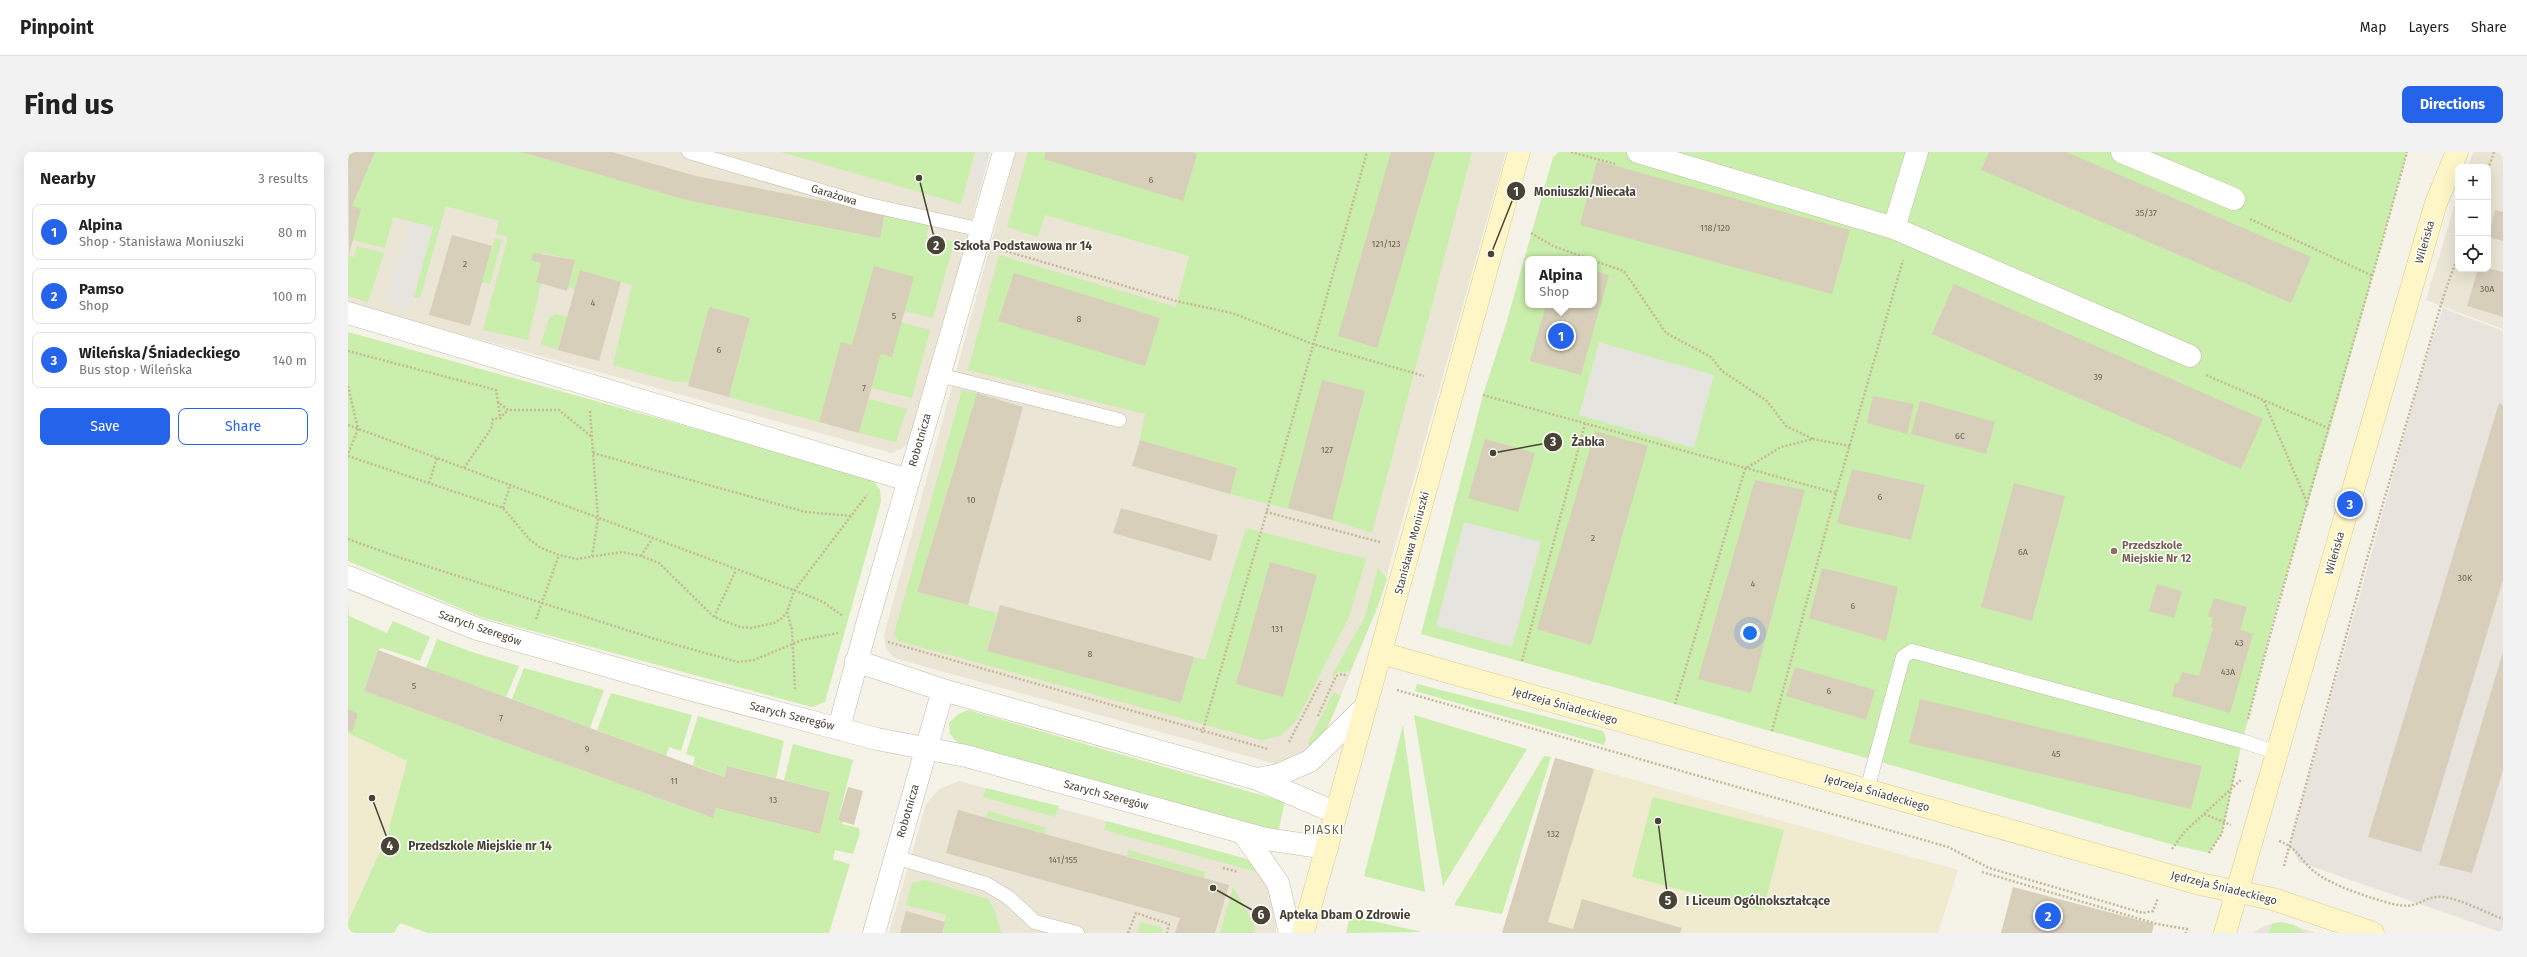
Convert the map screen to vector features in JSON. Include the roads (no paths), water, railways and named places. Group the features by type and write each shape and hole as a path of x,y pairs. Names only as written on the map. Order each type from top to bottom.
{"street":[{"name":"Robotnicza","path":"839,728 856,661 939,375 988,239 1004,152"},
{"name":"Stanisława Moniuszki","path":"1303,933 1519,152"},
{"path":"1638,152 1903,230 2190,356"},
{"path":"1903,230 1917,152"},
{"path":"2122,152 2234,199"},
{"name":"Wileńska","path":"2225,933 2436,203 2457,152"},
{"path":"348,313 908,480"},
{"name":"Szarych Szeregów","path":"348,577 477,629 706,694 877,739 966,756 1243,833 1298,845 1327,848"},
{"name":"Jędrzeja Śniadeckiego","path":"1381,653 2200,884 2238,891 2273,900 2373,933"},
{"path":"856,661 943,690 1257,779 1336,813"},
{"name":"Robotnicza","path":"874,933 943,690"},
{"path":"1257,779 1278,775 1310,762 1365,707"},
{"path":"1243,833 1278,883 1290,933"}],"lane":[{"name":"Garażowa","path":"689,152 988,239"},
{"path":"939,375 1119,420"},
{"path":"1867,790 1903,657 1912,651 2242,741 2278,753"},
{"path":"895,857 986,884 1008,897 1035,922 1077,933"}],"place":[{"name":"Szkoła Podstawowa nr 14","path":"919,178"},
{"name":"Moniuszki/Niecała","path":"1491,254"},
{"name":"Alpina","path":"1561,336"},
{"name":"Żabka","path":"1493,453"},
{"name":"Wileńska/Śniadeckiego","path":"2350,504"},
{"name":"Przedszkole Miejskie Nr 12","path":"2114,551"},
{"name":"Przedszkole Miejskie nr 14","path":"372,798"},
{"name":"I Liceum Ogólnokształcące","path":"1658,821"},
{"name":"Apteka Dbam O Zdrowie","path":"1213,888"},
{"name":"Pamso","path":"2048,916"}],"district":[{"name":"PIASKI","path":"1324,830"}]}
